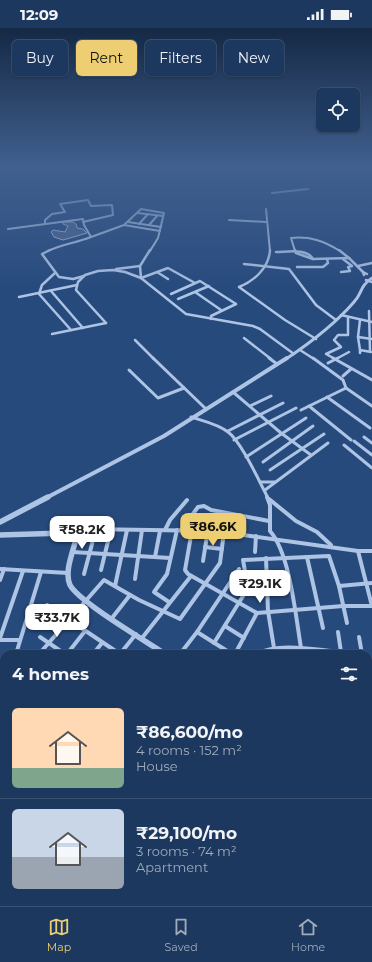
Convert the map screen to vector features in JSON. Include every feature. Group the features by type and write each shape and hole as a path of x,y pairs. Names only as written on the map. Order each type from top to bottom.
{"street":[{"path":"45,223 45,220 52,214 65,212 62,208"},
{"path":"83,222 113,215 112,208"},
{"path":"140,266 98,271 65,279 59,277 55,273 42,254 62,244 75,243 124,225 142,209 164,213 158,238 140,266 141,278"},
{"path":"266,209 266,222 271,245 270,255 259,275 251,282 239,286 240,289 316,339"},
{"path":"138,213 163,216"},
{"path":"139,224 148,214"},
{"path":"149,225 157,216"},
{"path":"8,229 83,219 83,222 91,237"},
{"path":"229,220 266,222"},
{"path":"128,222 161,227"},
{"path":"124,225 160,231"},
{"path":"296,252 291,238 301,237 337,248 352,255"},
{"path":"276,252 296,252 313,259 350,258"},
{"path":"1,522 124,458 233,392 316,339 354,301 359,290 370,279 348,254"},
{"path":"297,267 323,267 328,263 326,259"},
{"path":"341,272 350,271 348,267 352,266 344,259"},
{"path":"244,264 289,269 316,304 336,320"},
{"path":"358,266 371,264"},
{"path":"141,278 168,268 195,283"},
{"path":"113,270 141,278 186,314 260,329 294,354"},
{"path":"157,272 168,279"},
{"path":"39,294 43,282 55,273"},
{"path":"52,334 106,323 76,290 77,285 85,275"},
{"path":"171,294 200,281 236,304 211,316 211,319"},
{"path":"19,297 77,285"},
{"path":"178,299 209,286"},
{"path":"51,291 83,328"},
{"path":"195,292 221,310"},
{"path":"39,294 70,330"},
{"path":"360,320 358,337 360,351 371,352 368,310"},
{"path":"341,315 348,318 370,322"},
{"path":"348,318 348,335 338,336 334,340 341,347 326,354 372,380"},
{"path":"358,337 370,339"},
{"path":"244,338 277,364"},
{"path":"135,340 143,346 149,354 205,408"},
{"path":"300,350 343,380 346,388 372,406"},
{"path":"328,363 349,352"},
{"path":"343,376 351,369"},
{"path":"129,370 158,398 184,388"},
{"path":"302,410 346,388"},
{"path":"233,392 281,433 311,455"},
{"path":"250,406 271,396"},
{"path":"327,397 370,428"},
{"path":"228,431 258,414 283,403"},
{"path":"309,406 372,455"},
{"path":"234,440 296,408"},
{"path":"191,417 228,431 246,457 265,490 270,505 270,531 277,539 285,558 301,650"},
{"path":"246,457 306,418"},
{"path":"263,462 313,426"},
{"path":"270,470 324,434"},
{"path":"364,437 372,443"},
{"path":"265,490 328,443"},
{"path":"344,445 372,468"},
{"path":"368,465 372,462"},
{"path":"260,482 276,482"},
{"path":"268,498 296,521 317,532 332,546"},
{"path":"165,530 170,520 187,500"},
{"path":"169,602 154,592 167,574 170,558 179,530 198,507 204,506 211,510 269,521"},
{"path":"74,536 83,529 208,530 332,546 358,551 372,551"},
{"path":"84,574 96,529"},
{"path":"101,570 111,529"},
{"path":"115,586 123,555 127,530"},
{"path":"135,579 142,530"},
{"path":"155,557 160,530"},
{"path":"192,530 185,570 191,576 257,613 343,606 372,606 369,584 358,551"},
{"path":"203,561 208,530"},
{"path":"43,650 102,581 106,580 141,601 163,609 180,619 220,563 224,532"},
{"path":"0,535 65,533 74,536"},
{"path":"74,536 76,539 68,573 70,586 86,600 159,650"},
{"path":"255,552 256,536"},
{"path":"205,547 222,549"},
{"path":"73,552 170,558"},
{"path":"214,644 248,588 243,560 329,556 347,623"},
{"path":"307,557 323,628"},
{"path":"266,558 268,611 274,648"},
{"path":"0,580 2,569 68,573"},
{"path":"183,650 197,632 239,569"},
{"path":"20,640 0,639 23,571"},
{"path":"17,650 41,572"},
{"path":"142,638 163,609 191,576"},
{"path":"338,586 369,584"},
{"path":"112,618 130,595"},
{"path":"47,605 113,650"},
{"path":"236,650 257,613"},
{"path":"225,626 244,638"},
{"path":"69,650 85,631"},
{"path":"197,632 225,650"},
{"path":"338,632 341,650"},
{"path":"123,650 136,634"},
{"path":"40,636 60,650"},
{"path":"359,637 361,650"},
{"path":"96,650 102,643"},
{"path":"261,650 274,648 288,650"}],"water":[{"path":"63,222 73,222 76,224 77,228 83,229 87,233 63,240 54,237 51,232 53,230 65,232 68,226 63,224"}]}
